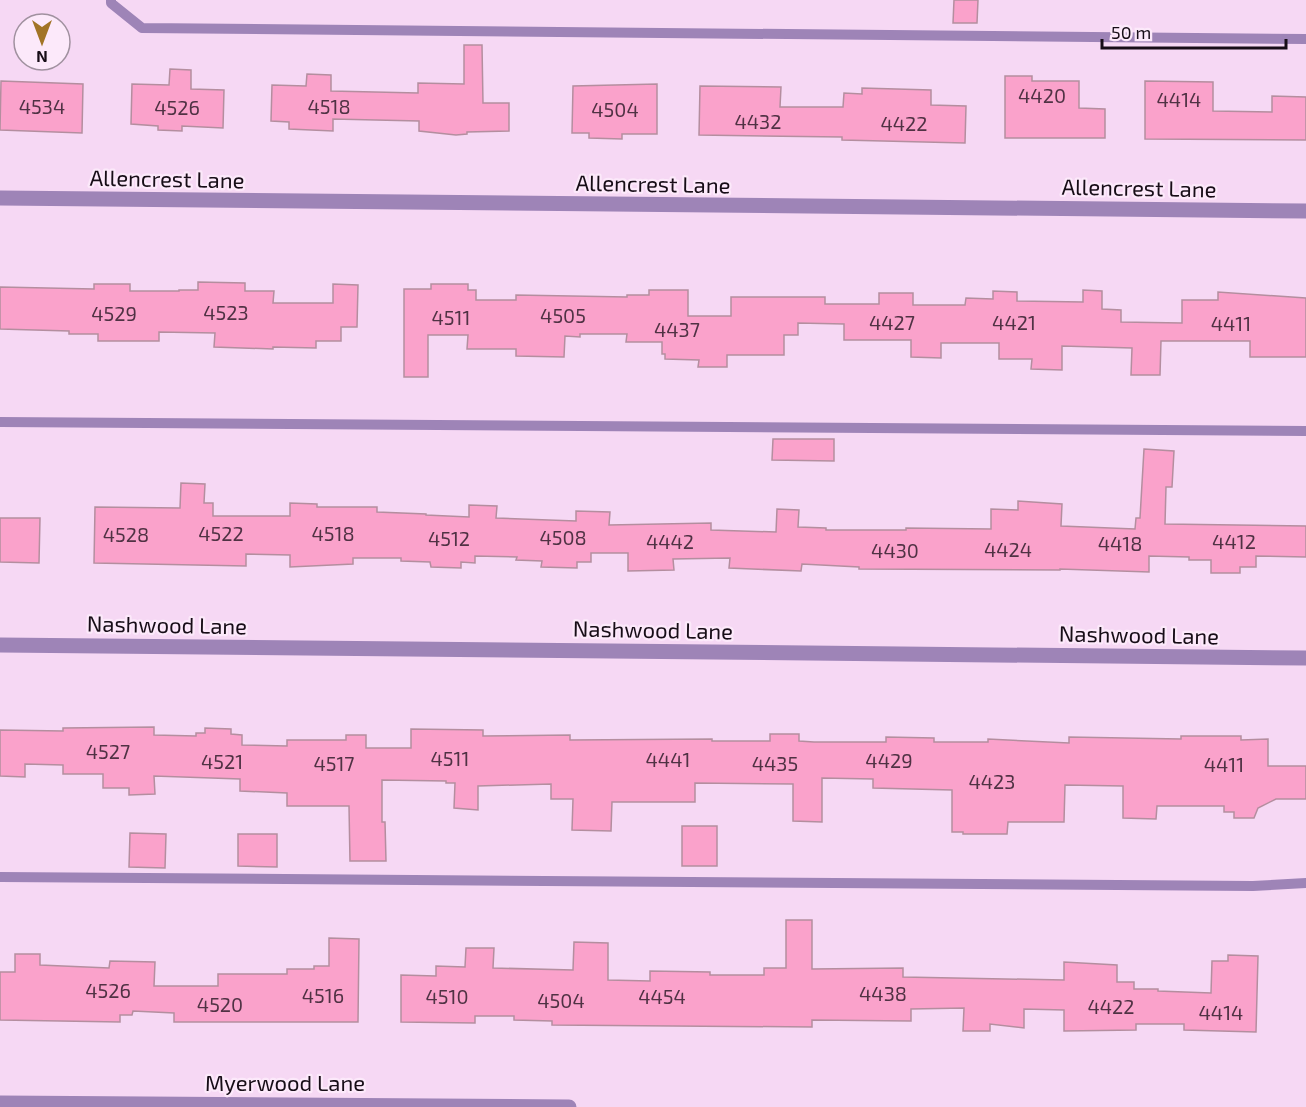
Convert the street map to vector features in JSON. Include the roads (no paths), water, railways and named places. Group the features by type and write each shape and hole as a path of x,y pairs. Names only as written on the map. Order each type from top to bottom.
{"street":[{"name":"Allencrest Lane","path":"0,198 1306,212"},
{"name":"Nashwood Lane","path":"0,645 1306,658"},
{"name":"Myerwood Lane","path":"0,1103 569,1107"}],"lane":[{"path":"111,0 111,3 142,28 1306,39"},
{"path":"0,422 1306,432"},
{"path":"0,876 1253,886 1306,883"}]}
